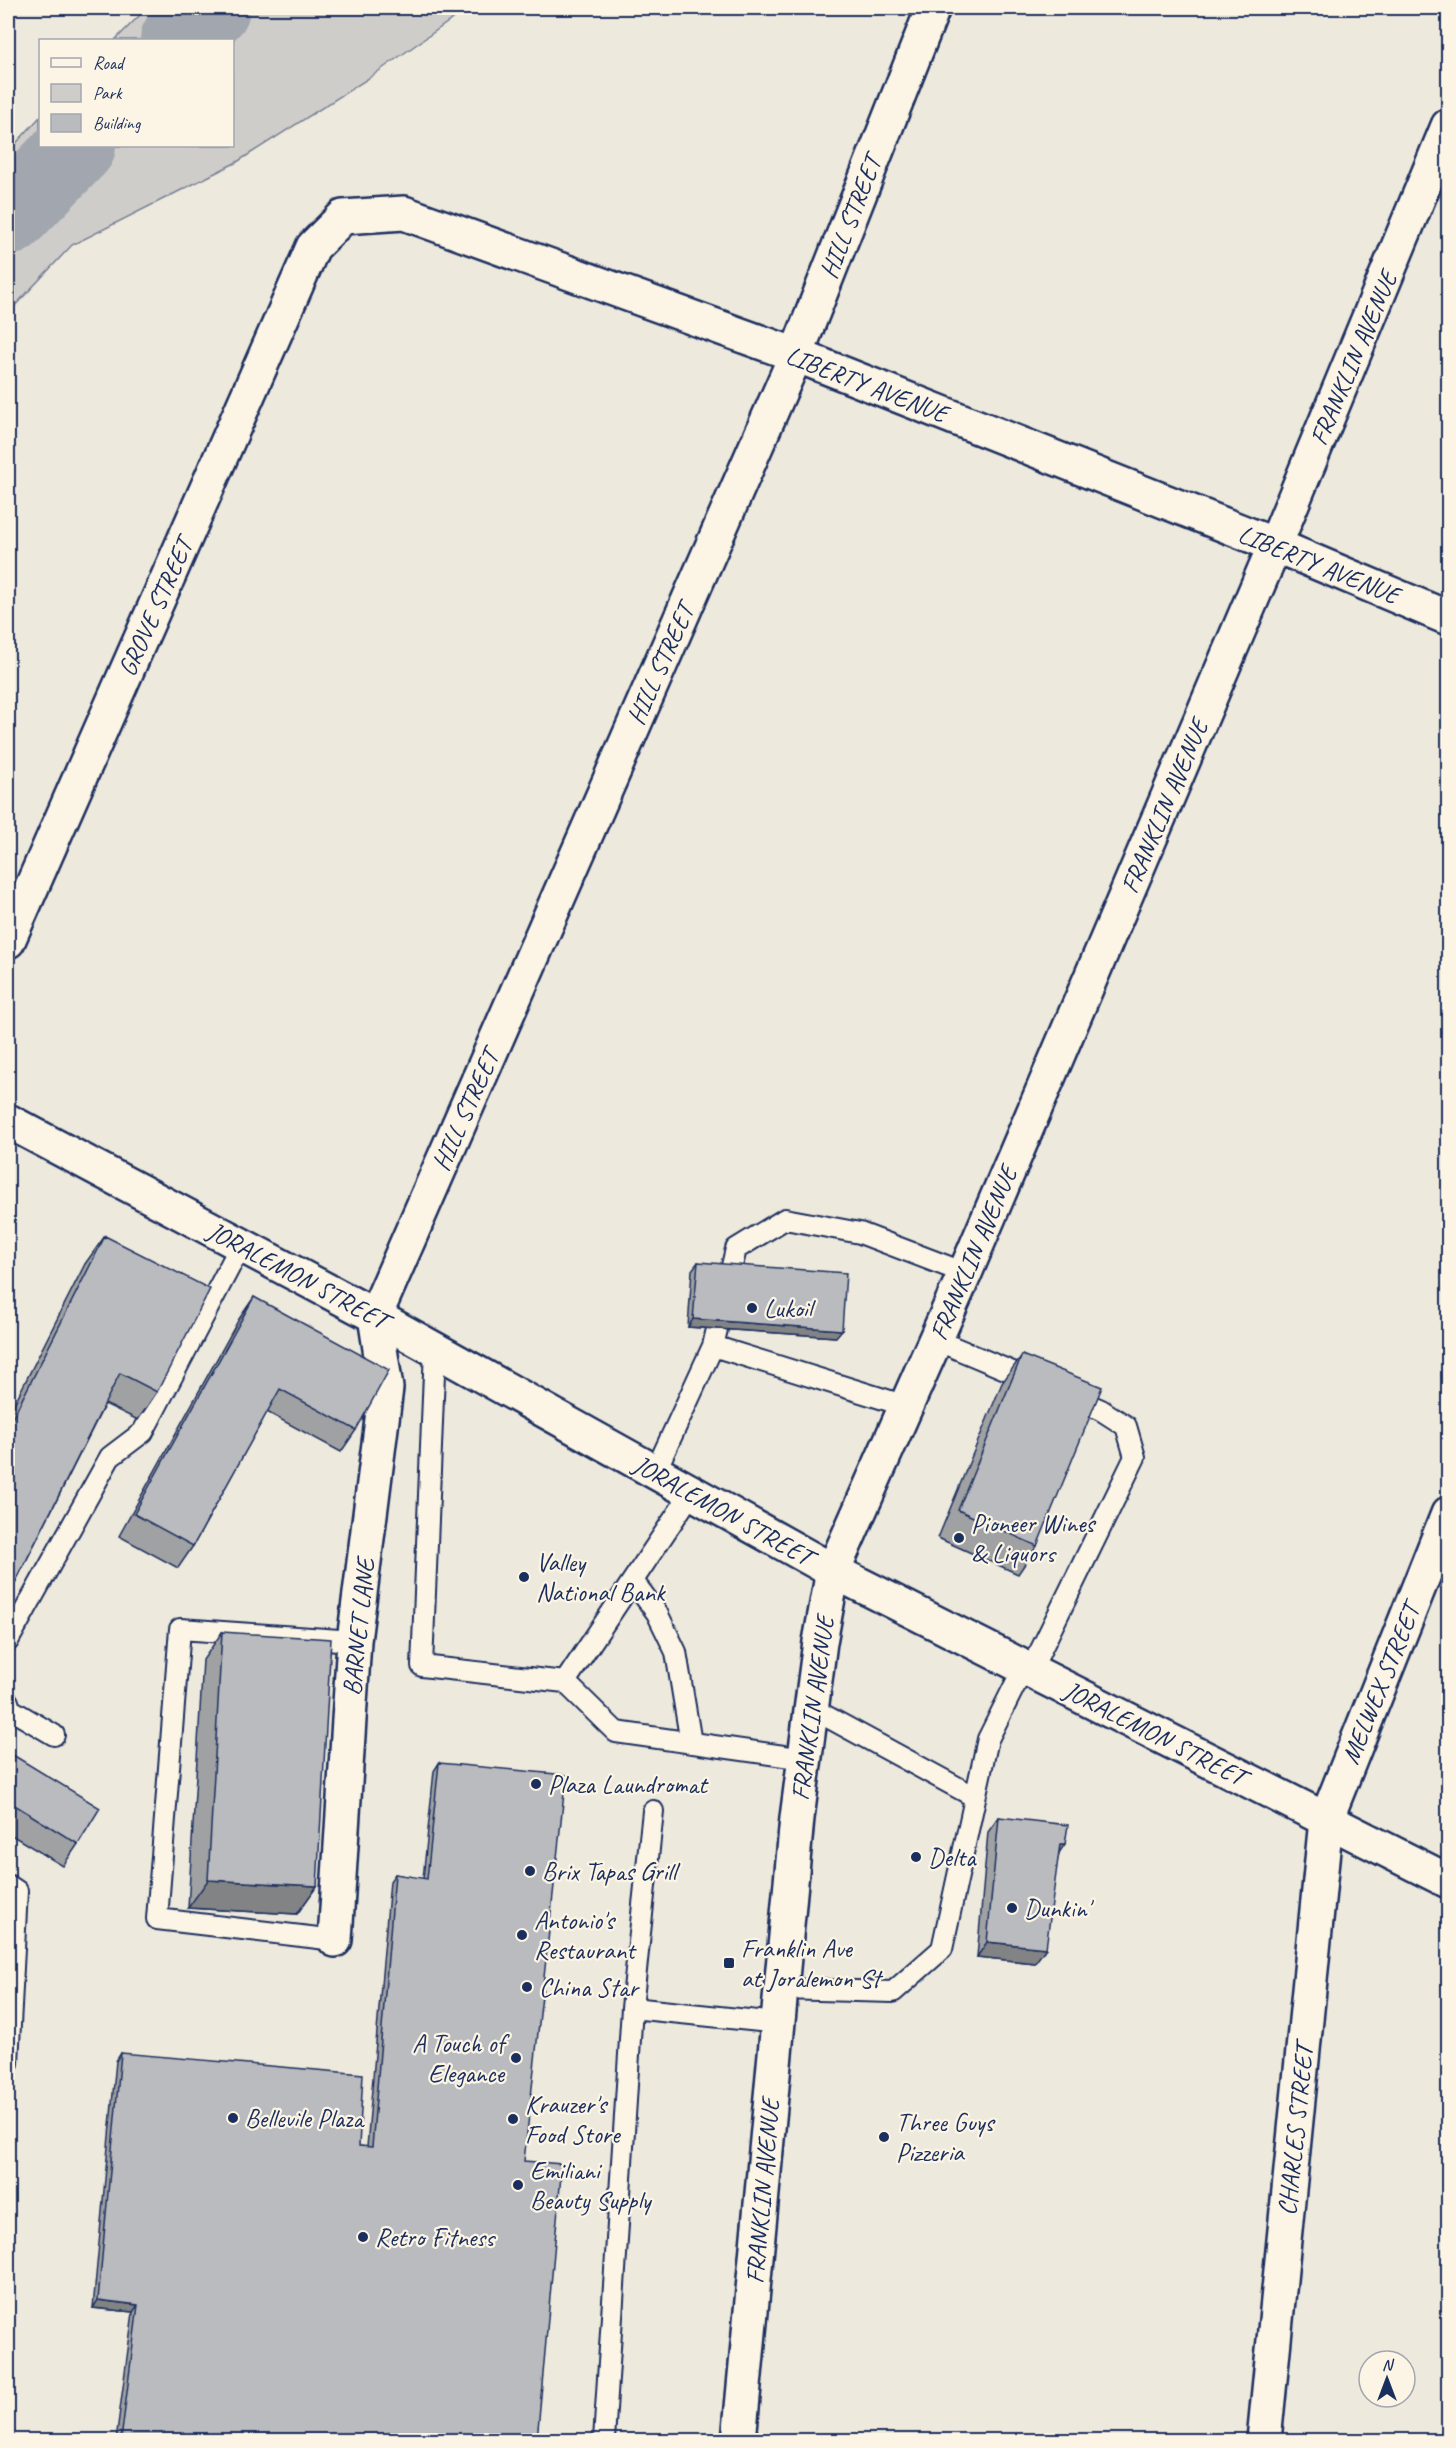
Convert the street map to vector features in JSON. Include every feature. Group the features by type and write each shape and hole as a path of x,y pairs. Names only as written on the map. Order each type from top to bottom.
{"street":[{"name":"HILL STREET","path":"375,1316 796,355 933,8"},
{"name":"FRANKLIN AVENUE","path":"739,2440 805,1759 833,1571 965,1273 1275,545 1449,126"},
{"name":"LIBERTY AVENUE","path":"302,274 313,247 343,217 404,213 796,355 1275,545 1449,618"},
{"name":"GROVE STREET","path":"8,941 302,274"},
{"name":"JORALEMON STREET","path":"8,1121 375,1316 833,1571 1449,1881"},
{"name":"BARNET LANE","path":"335,1940 354,1641 386,1388 375,1316"},
{"name":"MELWEX STREET","path":"1326,1820 1449,1514"},
{"name":"CHARLES STREET","path":"1264,2440 1326,1820"}],"lane":[{"path":"655,1472 714,1346 736,1249 785,1219 860,1233 965,1273"},
{"path":"8,1641 110,1457 143,1432 241,1245"},
{"path":"781,1989 893,1992 942,1949 988,1739 1027,1669 1135,1457 1126,1426 1101,1410 936,1340"},
{"path":"714,1346 906,1406"},
{"path":"435,1349 422,1666 565,1682 616,1732 805,1759"},
{"path":"565,1682 692,1492"},
{"path":"633,1581 657,1613 676,1652 691,1743"},
{"path":"335,1940 158,1919 180,1629 354,1641"},
{"path":"8,1702 10,1709 54,1735"},
{"path":"811,1708 975,1797"},
{"path":"604,2440 632,2008 653,1811"},
{"path":"8,1885 17,1891 8,2063"},
{"path":"632,2008 778,2023"}],"green space":[{"path":"147,8 468,8 369,78 237,162 72,245 8,313 8,152 39,118 39,147 234,147 234,39 116,39"}],"building":[{"path":"105,1236 210,1289 157,1392 120,1373 8,1597 8,1427"},
{"path":"698,1262 846,1273 842,1330 693,1319"},
{"path":"254,1297 389,1370 356,1430 280,1389 193,1546 134,1514"},
{"path":"1022,1355 1102,1387 1037,1546 958,1510"},
{"path":"222,1632 331,1639 317,1886 208,1880"},
{"path":"8,1752 100,1808 78,1844 8,1801"},
{"name":"Bellevile Plaza","path":"439,1763 566,1775 524,2161 562,2164 537,2440 121,2440 138,2305 98,2300 121,2053 363,2074 359,2146 372,2147 395,1874 427,1879"},
{"name":"Dunkin'","path":"999,1817 1068,1825 1065,1844 1060,1844 1046,1948 987,1942"}],"waterway":[{"path":"180,39 211,8"},
{"path":"8,217 76,147"}],"place":[{"name":"Lukoil","path":"752,1308"},
{"name":"Pioneer Wines & Liquors","path":"959,1538"},
{"name":"Valley National Bank","path":"524,1577"},
{"name":"Plaza Laundromat","path":"536,1784"},
{"name":"Delta","path":"916,1857"},
{"name":"Brix Tapas Grill","path":"530,1871"},
{"name":"Dunkin'","path":"1012,1908"},
{"name":"Antonio's Restaurant","path":"522,1935"},
{"name":"Franklin Ave at Joralemon St","path":"729,1963"},
{"name":"China Star","path":"527,1987"},
{"name":"A Touch of Elegance","path":"516,2058"},
{"name":"Bellevile Plaza","path":"233,2118"},
{"name":"Krauzer's Food Store","path":"513,2119"},
{"name":"Three Guys Pizzeria","path":"884,2137"},
{"name":"Emiliani Beauty Supply","path":"518,2185"},
{"name":"Retro Fitness","path":"363,2237"}]}
